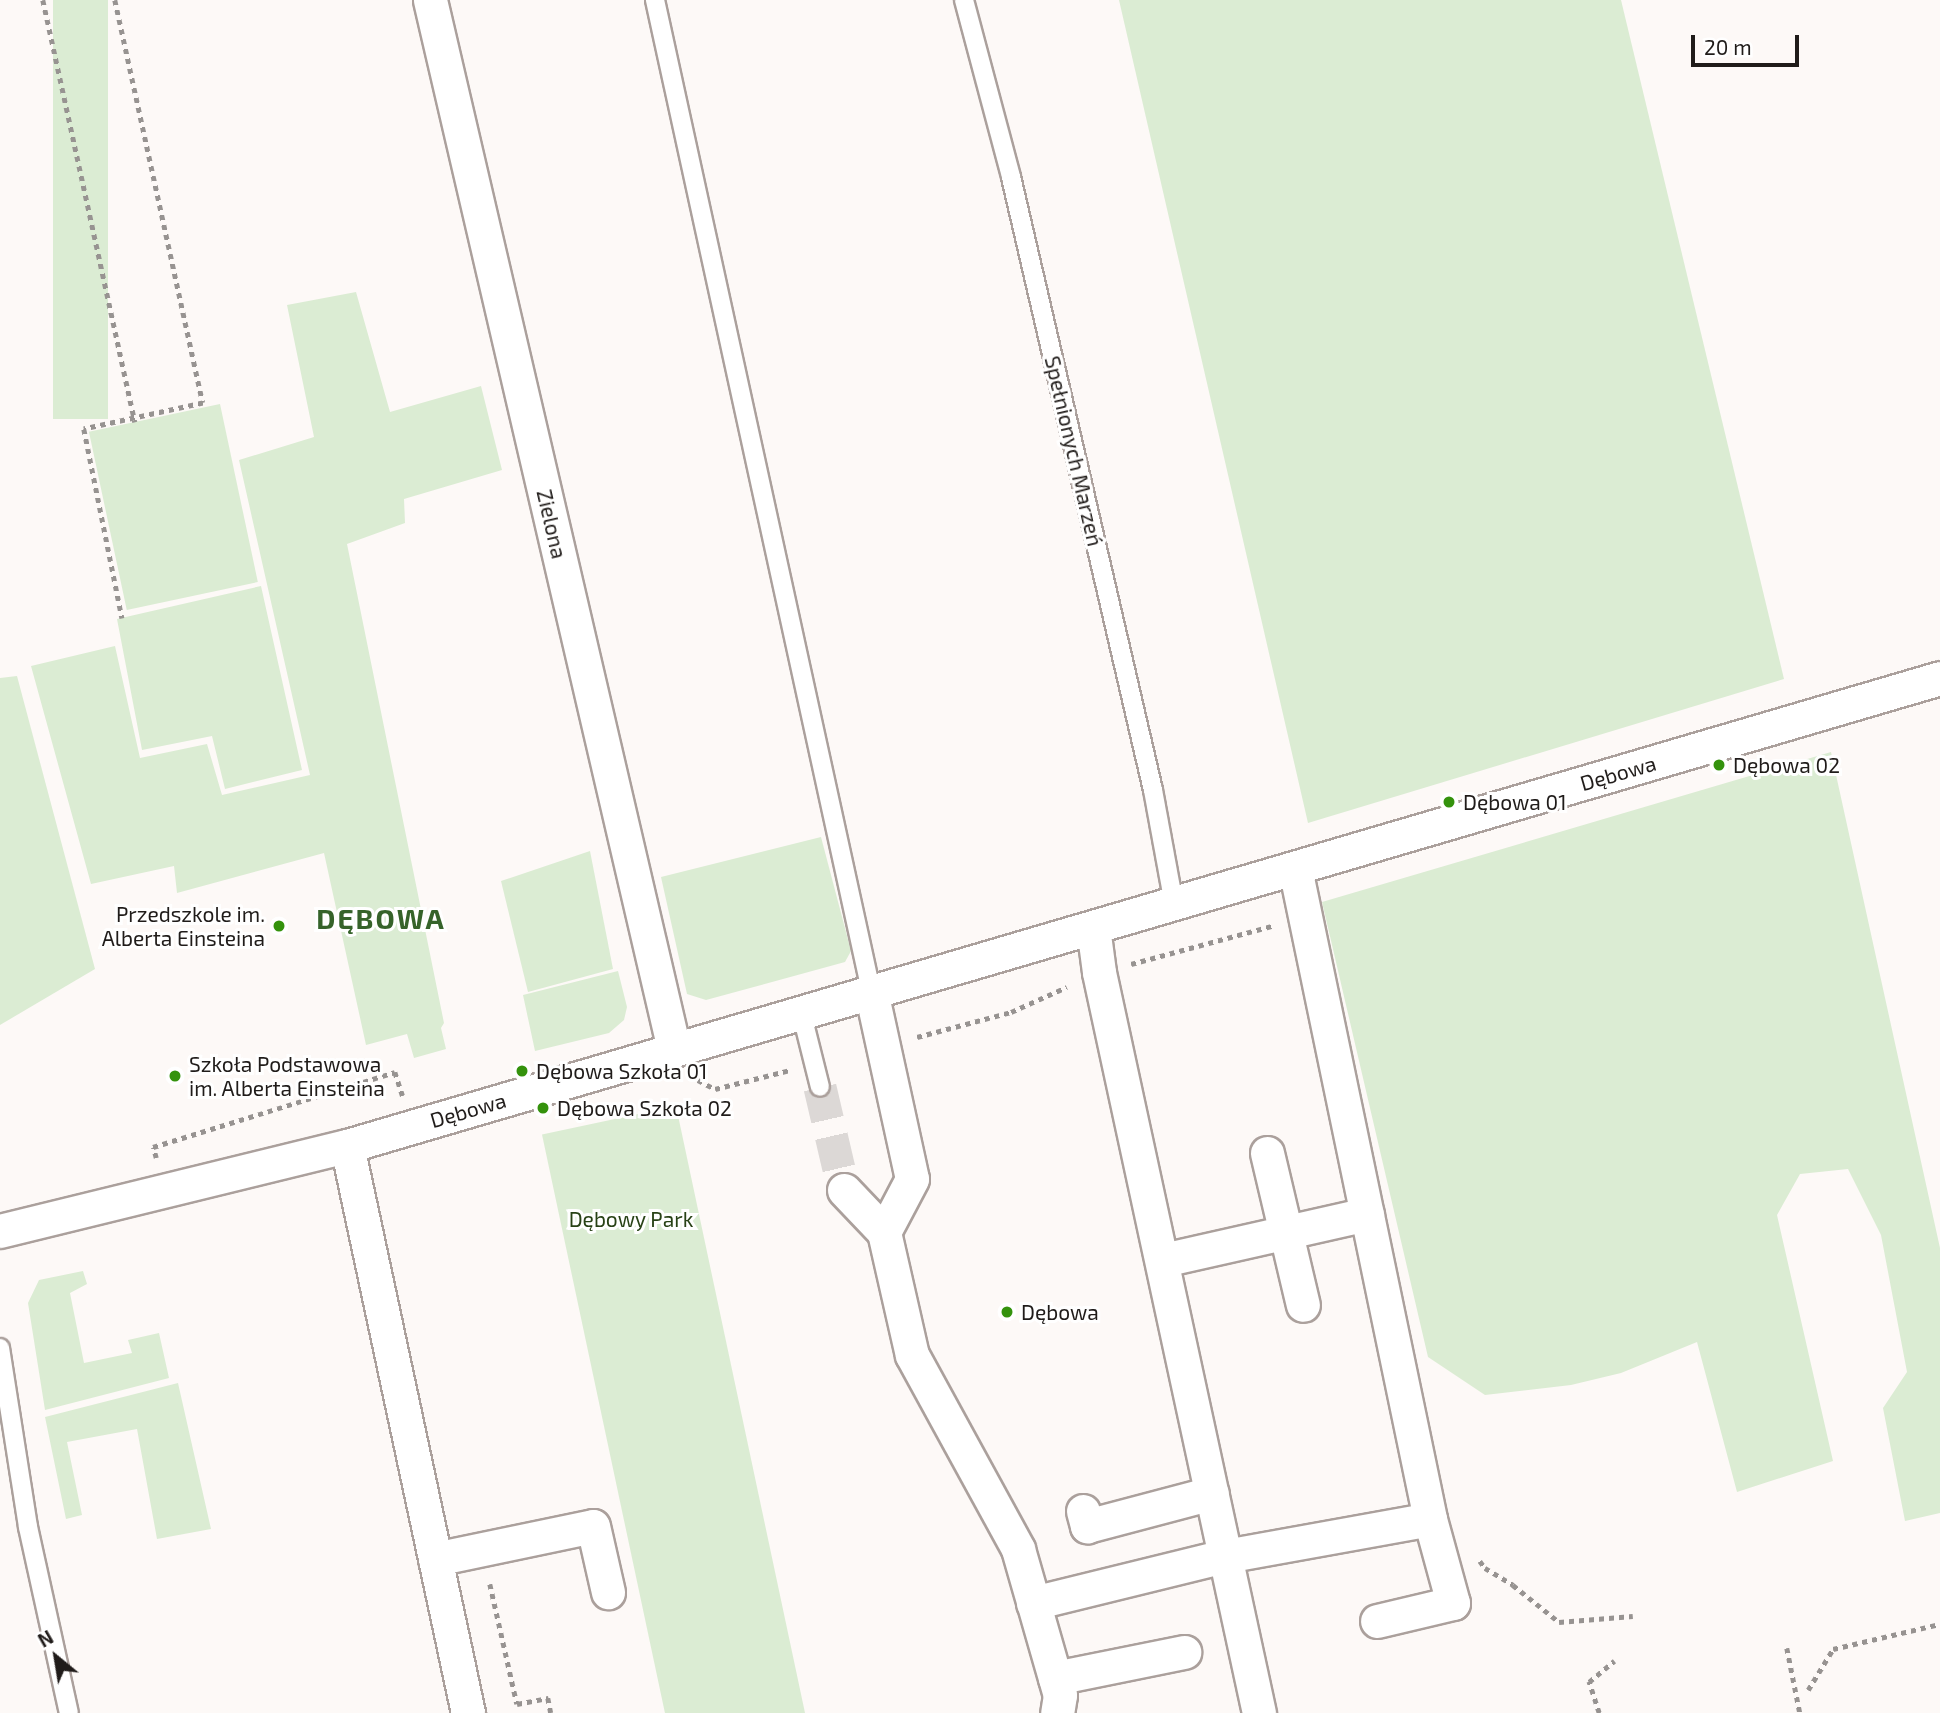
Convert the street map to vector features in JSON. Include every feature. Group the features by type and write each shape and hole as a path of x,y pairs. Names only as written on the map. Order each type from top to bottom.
{"street":[{"name":"Zielona","path":"430,0 674,1049"},
{"name":"Dębowa","path":"0,1231 347,1146 1940,678"},
{"path":"1295,868 1430,1519 1453,1602 1377,1621"},
{"path":"1093,927 1099,972 1259,1713"},
{"path":"871,990 912,1179 884,1232"},
{"path":"347,1146 468,1713"},
{"path":"1267,1153 1303,1306"},
{"path":"844,1190 884,1232 912,1355 1018,1549 1060,1695 1057,1713"},
{"path":"1163,1260 1367,1214"},
{"path":"1083,1511 1087,1526 1212,1493"},
{"path":"1033,1603 1225,1556 1430,1519"},
{"path":"435,1559 593,1527 608,1592"},
{"path":"1055,1678 1184,1651"}],"lane":[{"path":"655,0 871,990"},
{"name":"Spełnionych Marzeń","path":"964,0 1011,177 1153,790 1174,904"},
{"path":"802,1011 820,1087"},
{"path":"0,1348 28,1527 69,1713"}],"path":[{"path":"43,0 134,420"},
{"path":"114,0 203,402 134,420 84,429 122,618"},
{"path":"482,1550 519,1713"},
{"path":"1479,1558 1485,1568 1513,1585 1559,1622 1633,1616"},
{"path":"1808,1690 1833,1649 1940,1625"},
{"path":"1787,1648 1800,1713"},
{"path":"1599,1713 1589,1682 1614,1661"},
{"path":"517,1704 548,1698 551,1713"}],"green space":[{"path":"53,0 108,0 108,419 53,419"},
{"path":"1119,0 1621,0 1784,679 1308,823"},
{"path":"356,292 390,412 481,386 502,470 404,499 405,523 347,544 444,1023 441,1028 446,1049 414,1058 407,1034 366,1045 324,853 177,893 174,866 91,884 31,666 115,646 140,758 207,744 222,795 310,775 239,460 314,437 287,305"},
{"path":"220,404 258,582 127,610 89,432"},
{"path":"261,586 302,770 225,789 212,736 142,750 117,619"},
{"path":"17,676 95,969 0,1025 0,678"},
{"path":"1831,752 1940,1248 1940,1513 1905,1521 1883,1408 1907,1372 1881,1235 1848,1169 1800,1174 1777,1215 1833,1461 1737,1492 1697,1342 1621,1373 1571,1385 1485,1395 1428,1357 1322,902"},
{"path":"821,837 851,951 845,962 706,1000 687,994 661,877"},
{"path":"590,851 613,969 528,992 501,881"},
{"path":"618,971 627,1007 624,1020 609,1033 535,1051 523,995"},
{"name":"Dębowy Park","path":"676,1106 805,1713 665,1713 542,1134"},
{"path":"83,1271 87,1284 70,1293 84,1363 132,1353 128,1340 159,1333 169,1378 45,1410 28,1303 39,1280"},
{"path":"178,1383 211,1529 157,1539 137,1429 67,1442 82,1515 66,1519 45,1417"}],"tunnel":[{"path":"820,1087 844,1190"}],"place":[{"name":"Dębowa 02","path":"1719,765"},
{"name":"Dębowa 01","path":"1449,802"},
{"name":"Przedszkole im. Alberta Einsteina","path":"279,926"},
{"name":"Dębowa Szkoła 01","path":"522,1071"},
{"name":"Szkoła Podstawowa im. Alberta Einsteina","path":"175,1076"},
{"name":"Dębowa Szkoła 02","path":"543,1108"},
{"name":"Dębowa","path":"1007,1312"}],"district":[{"name":"DĘBOWA","path":"381,918"}]}
